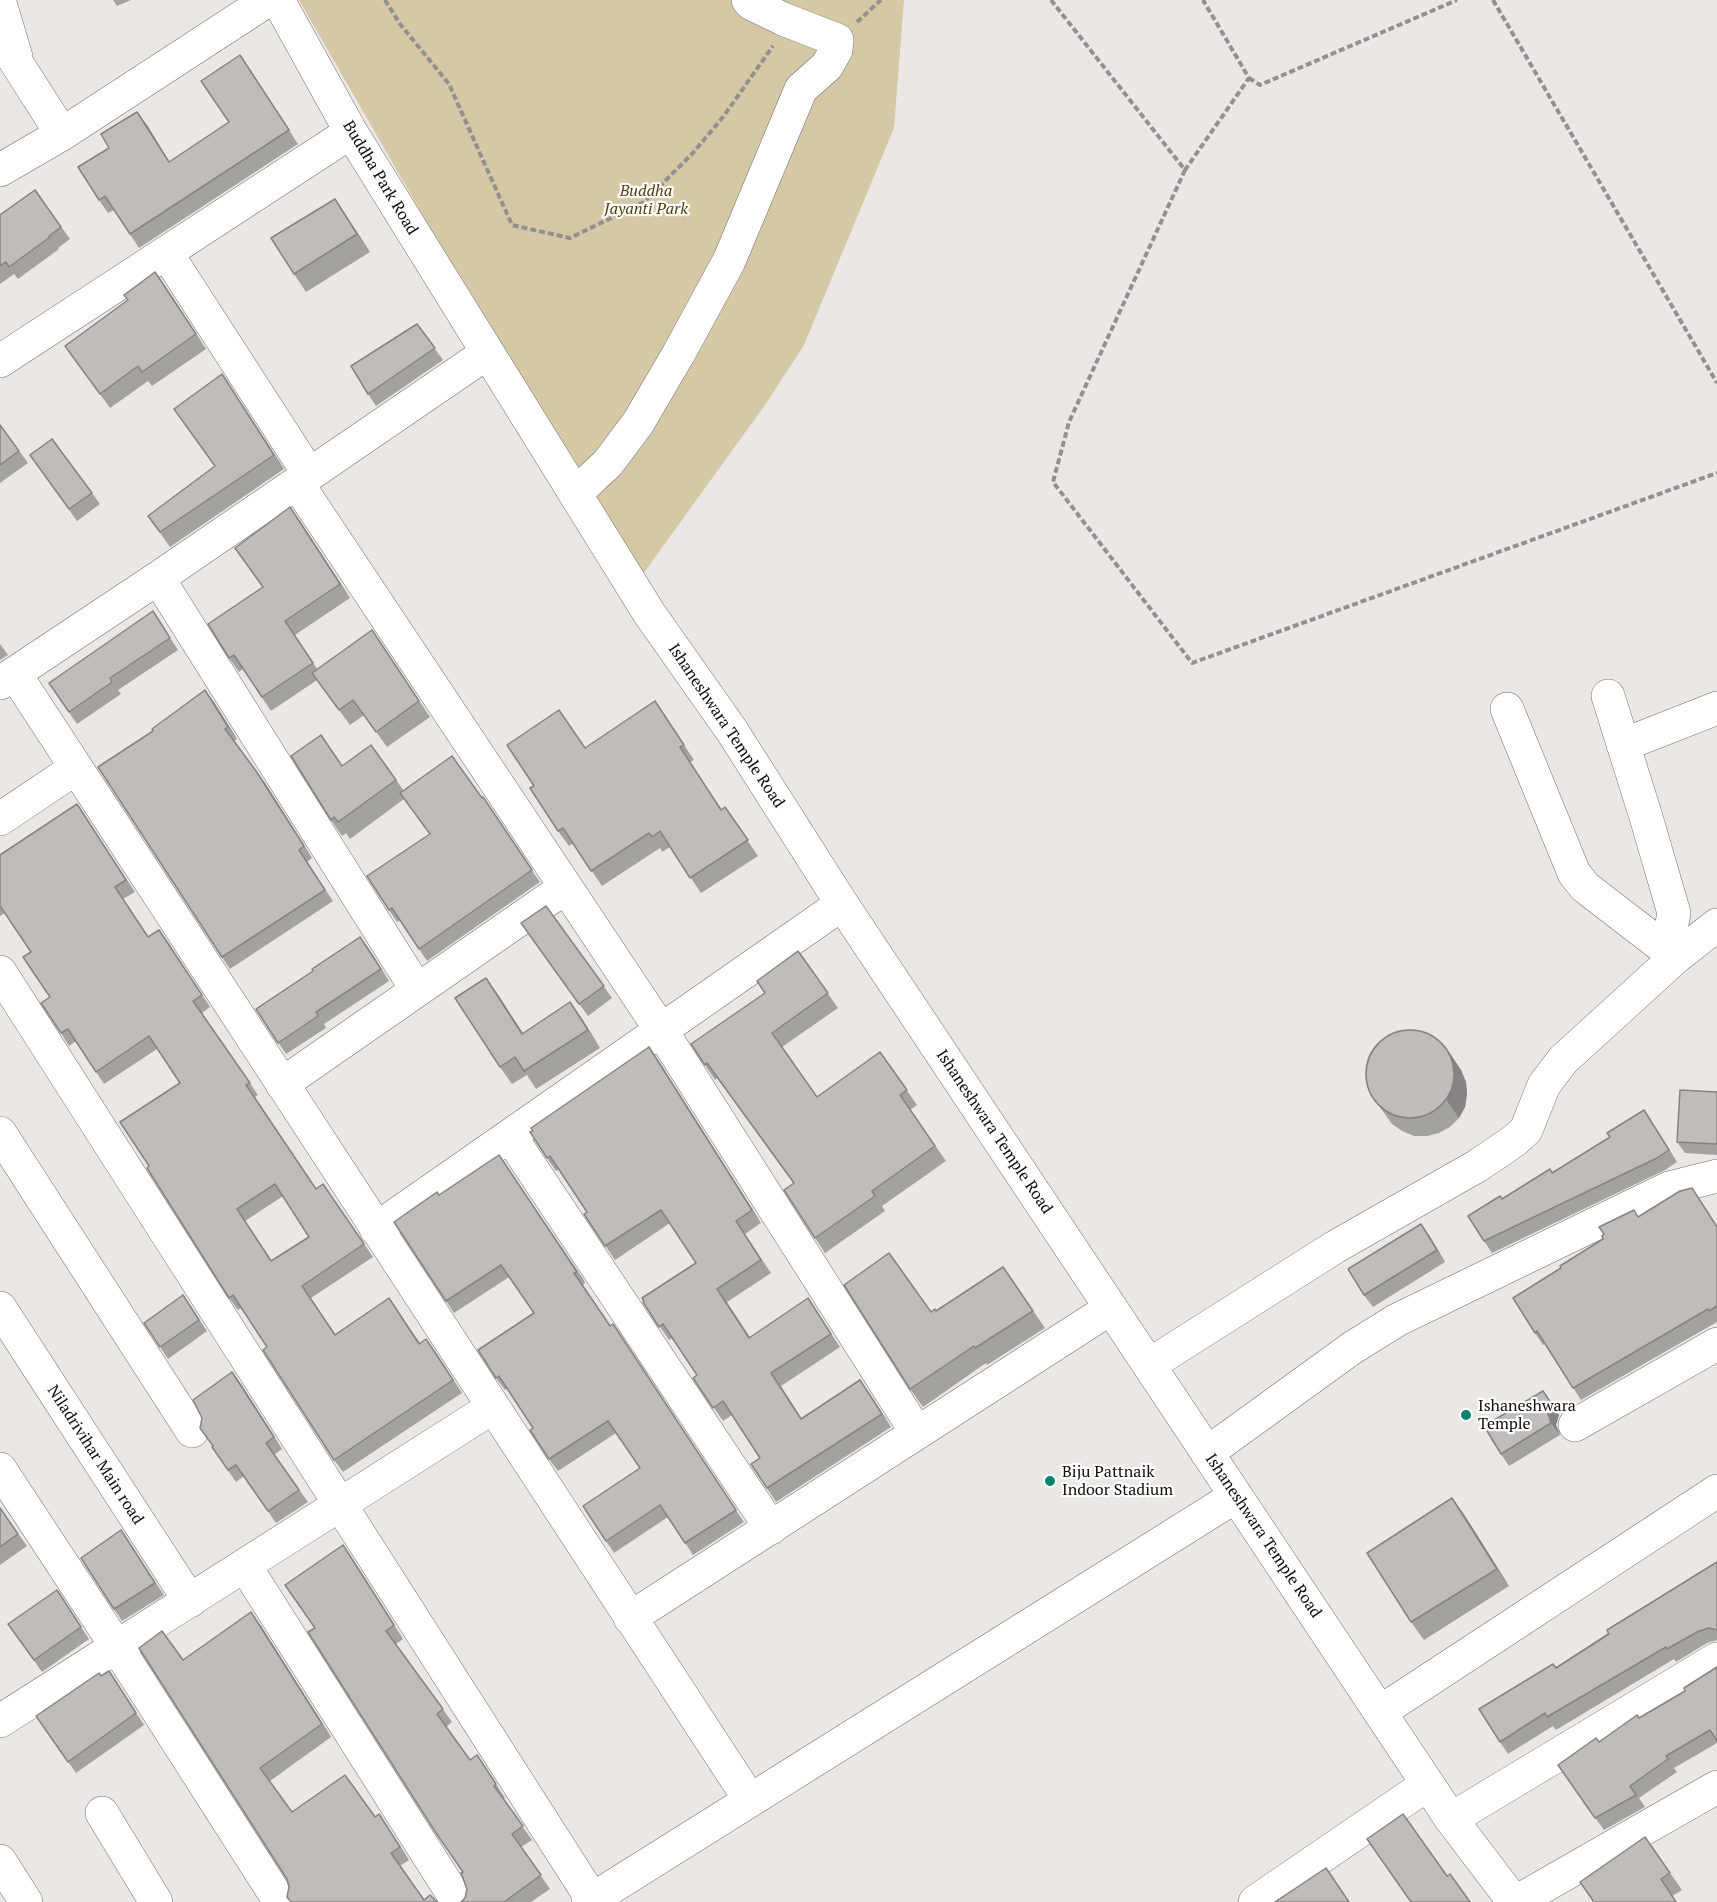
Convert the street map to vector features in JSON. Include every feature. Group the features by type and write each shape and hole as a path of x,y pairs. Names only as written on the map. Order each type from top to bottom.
{"street":[{"path":"0,170 62,134 268,0"},
{"name":"Buddha Park Road","path":"278,0 351,132 487,352"},
{"path":"575,494 608,462 638,423 729,261 801,89 827,66 836,50 837,40 752,4 748,0"},
{"path":"0,3 19,67"},
{"path":"0,37 62,134"},
{"path":"0,362 351,132"},
{"path":"167,254 303,478 566,887 662,1030 917,1433"},
{"path":"487,352 158,578 7,678 76,768 750,1800"},
{"name":"Ishaneshwara Temple Road","path":"487,352 649,613 732,731 842,904 1451,1820 1515,1902"},
{"path":"158,578 417,990"},
{"path":"1608,696 1674,913 1669,952"},
{"path":"1623,745 1717,708"},
{"path":"1507,709 1574,873 1585,887 1669,952"},
{"path":"0,819 76,768"},
{"path":"282,1084 566,887"},
{"path":"376,1229 842,904"},
{"path":"1149,1365 1335,1246 1477,1166 1514,1141 1526,1130 1544,1085 1563,1060 1669,952 1717,925"},
{"path":"0,972 590,1901 1236,1496"},
{"path":"0,1133 192,1431"},
{"path":"510,1136 771,1528"},
{"path":"1207,1453 1352,1348 1397,1320 1669,1188 1717,1176"},
{"name":"Niladrivihar Main road","path":"0,1308 190,1602"},
{"path":"630,1618 1111,1308"},
{"path":"1575,1425 1717,1344"},
{"path":"0,1722 493,1407"},
{"path":"0,1469 280,1902"},
{"path":"1380,1712 1717,1491"},
{"path":"245,1566 458,1902"},
{"path":"1451,1820 1717,1659"},
{"path":"1255,1902 1428,1784"},
{"path":"1515,1902 1717,1786"},
{"path":"102,1813 156,1902"},
{"path":"0,1861 26,1902"}],"path":[{"path":"385,0 400,24 449,84 512,225 570,238 644,202 692,154 723,117 790,21"},
{"path":"1051,0 1185,170"},
{"path":"1203,0 1249,78 1260,85 1457,0"},
{"path":"1493,0 1717,383"},
{"path":"1249,78 1185,170 1069,422 1053,482 1192,663 1717,473"}],"green space":[{"name":"Buddha Jayanti Park","path":"299,0 904,0 894,128 804,345 765,405 635,585"}],"building":[{"path":"240,55 289,130 130,234 105,196 99,200 78,167 109,148 101,134 137,112 169,162 229,122 201,81"},
{"path":"35,190 61,227 9,267 6,262 0,266 0,215"},
{"path":"335,199 357,234 294,274 271,238"},
{"path":"155,272 196,334 142,372 138,366 100,394 65,346 128,300 124,295"},
{"path":"417,324 435,348 368,394 351,366"},
{"path":"222,374 274,455 160,532 148,516 215,466 174,409"},
{"path":"0,425 19,451 0,465"},
{"path":"52,439 92,493 69,509 30,455"},
{"path":"290,507 340,584 285,621 313,663 262,697 234,655 229,658 208,624 263,587 235,548"},
{"path":"153,611 170,638 110,678 112,682 69,712 49,683"},
{"path":"372,630 419,701 376,732 353,700 339,710 312,673"},
{"path":"205,690 228,727 225,729 256,771 304,846 299,850 325,890 222,957 98,767 153,731 152,729"},
{"path":"655,701 684,745 680,747 721,810 725,807 748,840 690,878 660,831 652,837 649,833 591,871 563,828 558,831 530,788 534,786 507,745 559,710 585,748"},
{"path":"321,735 342,766 371,745 396,780 338,822 334,817 331,820 291,756"},
{"path":"452,756 483,797 532,870 419,949 392,908 389,910 367,876 430,834 400,793"},
{"path":"77,804 126,880 115,887 148,937 159,930 202,995 193,1001 250,1083 246,1085 316,1189 323,1184 364,1244 302,1286 335,1335 389,1298 419,1344 426,1339 453,1380 334,1460 263,1350 267,1347 233,1295 229,1298 120,1122 180,1083 149,1036 96,1072 68,1029 61,1033 41,1003 50,997 23,957 31,952 0,906 0,855","holes":["275,1184 309,1237 271,1261 237,1209"]},
{"path":"546,906 604,986 579,1004 521,923"},
{"path":"360,937 381,969 316,1012 318,1016 278,1043 256,1009"},
{"path":"798,951 828,993 772,1033 817,1097 880,1052 907,1090 900,1095 935,1146 872,1191 875,1196 815,1238 784,1190 794,1183 691,1044 765,993 757,981"},
{"path":"486,978 522,1034 570,1002 588,1030 524,1071 515,1057 500,1067 455,998"},
{"path":"1410,1030 1435,1037 1447,1049 1454,1074 1447,1099 1435,1111 1410,1118 1385,1111 1373,1099 1366,1074 1373,1049 1385,1037"},
{"path":"649,1047 752,1210 736,1221 761,1260 717,1289 749,1338 808,1298 831,1334 771,1373 801,1419 860,1380 882,1414 767,1488 751,1464 760,1458 723,1401 713,1408 693,1378 697,1375 663,1324 659,1327 643,1302 642,1298 696,1263 661,1210 605,1246 584,1214 587,1212 550,1156 547,1158 530,1132 533,1131 531,1128"},
{"path":"1680,1090 1717,1092 1717,1144 1677,1142"},
{"path":"1644,1110 1669,1150 1657,1158 1484,1241 1468,1216 1500,1196 1502,1199 1550,1169 1552,1173 1610,1137 1607,1133"},
{"path":"499,1155 577,1272 574,1273 610,1326 613,1324 736,1510 685,1543 660,1505 606,1541 583,1506 640,1468 608,1421 549,1459 530,1430 533,1428 499,1376 496,1378 478,1350 534,1313 501,1265 446,1301 394,1222 437,1192 439,1195"},
{"path":"1692,1188 1717,1227 1717,1306 1709,1311 1708,1309 1573,1388 1513,1298 1603,1239 1604,1234 1599,1227 1634,1210 1638,1217 1680,1191"},
{"path":"1421,1224 1437,1250 1364,1295 1348,1269"},
{"path":"889,1253 931,1312 935,1309 936,1311 1003,1267 1033,1311 975,1348 974,1346 910,1389 844,1285"},
{"path":"183,1295 199,1320 160,1347 144,1323"},
{"path":"232,1372 274,1437 266,1443 299,1490 268,1511 236,1465 228,1470 200,1428 202,1418 193,1400"},
{"path":"1543,1391 1551,1403 1548,1414 1551,1423 1501,1454 1484,1426"},
{"path":"1452,1498 1497,1569 1411,1622 1367,1553"},
{"path":"0,1508 18,1534 0,1547"},
{"path":"121,1530 155,1583 114,1609 81,1558"},
{"path":"343,1545 394,1625 386,1631 443,1709 437,1714 470,1760 477,1755 496,1784 494,1786 523,1826 512,1834 541,1875 504,1902 461,1902 465,1898 467,1889 461,1873 463,1872 308,1632 315,1628 285,1585"},
{"path":"1717,1562 1717,1630 1709,1628 1699,1631 1667,1649 1666,1647 1547,1717 1545,1713 1500,1742 1479,1709 1553,1664 1556,1668 1609,1634 1607,1630"},
{"path":"57,1590 81,1627 34,1660 8,1624"},
{"path":"251,1612 322,1724 260,1768 292,1812 345,1775 375,1817 379,1814 400,1847 391,1853 424,1900 430,1895 437,1902 291,1902 287,1897 289,1887 287,1879 139,1648 162,1631 183,1660"},
{"path":"1717,1667 1717,1741 1710,1730 1666,1756 1668,1759 1630,1786 1636,1795 1595,1818 1558,1765 1596,1738 1599,1742 1637,1715 1639,1718 1685,1691 1684,1688"},
{"path":"109,1671 136,1713 68,1762 36,1716 99,1673 101,1676"},
{"path":"1403,1814 1447,1876 1450,1874 1470,1902 1411,1902 1367,1839"},
{"path":"1645,1837 1670,1873 1661,1879 1676,1902 1594,1902 1580,1882"},
{"path":"1326,1868 1349,1902 1275,1902"}],"place":[{"name":"Ishaneshwara Temple","path":"1466,1415"},
{"name":"Biju Pattnaik Indoor Stadium","path":"1050,1481"}]}
